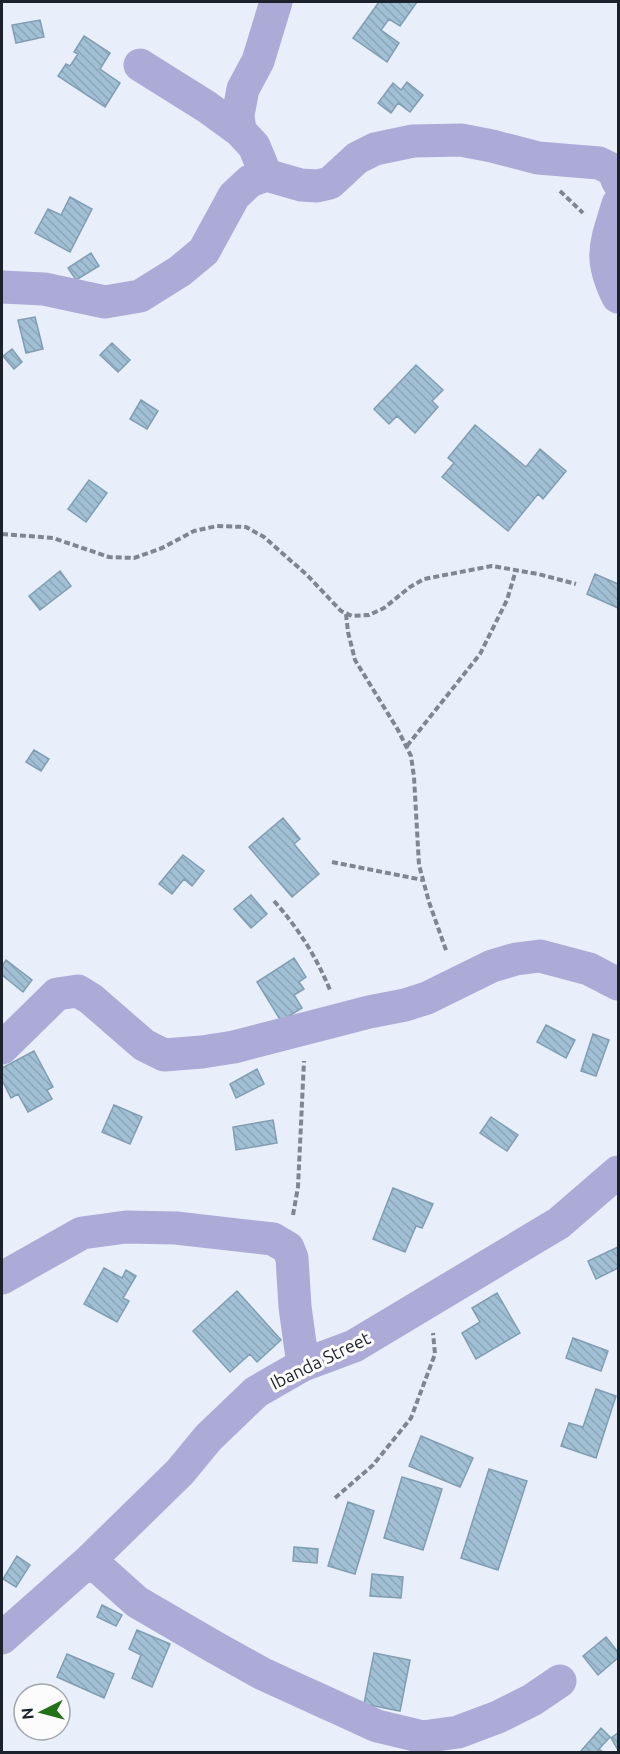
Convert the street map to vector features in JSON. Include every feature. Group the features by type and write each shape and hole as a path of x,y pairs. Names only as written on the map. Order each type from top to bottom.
{"street":[{"path":"240,131 238,115 243,89 258,61 276,2"},
{"path":"140,65 207,107 240,131 254,146 266,175"},
{"path":"2,286 44,289 105,302 140,296 180,271 204,250 234,196 250,181 266,175 301,185 317,186 330,183 357,158 375,149 413,141 461,140 538,158 598,163 613,170 618,182"},
{"path":"614,218 605,251 606,267 618,297"},
{"path":"2,1048 57,994 78,991 92,999 144,1045 164,1055 234,1047 339,1019 405,1005 427,998 492,966 540,956 588,969 618,984"},
{"name":"Ibanda Street","path":"2,1638 90,1560 180,1472 208,1438 256,1392 303,1365 354,1346 559,1223 618,1172"},
{"path":"2,1278 82,1233 126,1227 176,1228 273,1239 288,1248 292,1258 295,1307 303,1365"},
{"path":"90,1560 137,1602 216,1648 280,1682 377,1725 423,1737 458,1732 498,1717 532,1700 560,1681"}],"path":[{"path":"538,158 568,201 614,218"},
{"path":"2,534 53,538 109,557 134,558 162,548 194,531 217,526 246,527 264,537 346,614 369,615 384,608 410,587 432,576 492,566 538,573 576,584"},
{"path":"407,746 480,654 507,600 516,570"},
{"path":"346,614 355,660 407,746 413,765 417,852 423,880 445,949 464,979"},
{"path":"332,862 423,880"},
{"path":"274,901 301,933 311,950 332,995 339,1019"},
{"path":"288,1248 298,1187 305,1028"},
{"path":"335,1498 373,1465 411,1418 435,1354 430,1299"}],"building":[{"path":"379,2 417,2 400,26 389,19 381,30 399,43 387,62 353,38"},
{"path":"40,20 44,37 16,43 12,25"},
{"path":"84,36 110,53 100,69 120,83 105,107 58,76 66,64 70,66 78,54 74,52"},
{"path":"407,82 423,95 410,112 398,103 391,113 378,103 393,83 401,90"},
{"path":"70,197 92,209 70,252 35,233 48,209 61,215"},
{"path":"91,253 99,266 76,280 68,268"},
{"path":"35,317 43,349 26,353 18,320"},
{"path":"112,343 130,360 118,372 100,355"},
{"path":"12,349 22,362 14,369 3,356"},
{"path":"416,365 443,390 432,401 438,407 415,433 397,416 389,424 374,409"},
{"path":"141,400 158,411 147,429 130,419"},
{"path":"475,425 526,467 540,449 566,471 543,499 538,494 508,531 442,477 454,463 448,458"},
{"path":"89,480 107,493 86,522 68,509"},
{"path":"60,571 71,586 40,610 29,596"},
{"path":"595,574 618,584 618,608 587,594"},
{"path":"34,750 49,759 41,771 26,762"},
{"path":"283,818 300,839 294,844 319,874 292,897 249,847"},
{"path":"183,855 204,871 192,886 184,879 172,894 159,884"},
{"path":"251,895 267,914 251,928 234,909"},
{"path":"294,958 306,977 299,982 304,989 294,995 302,1008 281,1021 257,982"},
{"path":"6,960 32,980 23,992 2,975 2,966"},
{"path":"546,1025 575,1040 566,1058 537,1042"},
{"path":"593,1034 609,1040 596,1076 581,1071"},
{"path":"34,1051 53,1087 47,1090 52,1099 28,1112 18,1094 11,1098 2,1080 2,1068"},
{"path":"257,1069 264,1084 236,1098 230,1084"},
{"path":"114,1105 142,1117 130,1144 102,1132"},
{"path":"491,1117 518,1135 507,1151 480,1133"},
{"path":"273,1120 277,1143 236,1150 233,1127"},
{"path":"393,1188 433,1204 422,1228 416,1226 405,1252 373,1239"},
{"path":"618,1247 618,1268 596,1279 588,1261"},
{"path":"104,1268 122,1278 126,1270 136,1276 123,1298 129,1301 117,1322 84,1304"},
{"path":"237,1291 281,1340 257,1362 250,1354 230,1372 193,1331"},
{"path":"497,1293 520,1333 476,1359 462,1333 480,1322 472,1308"},
{"path":"573,1338 608,1351 601,1371 566,1358"},
{"path":"596,1389 616,1396 596,1458 561,1446 569,1423 583,1427"},
{"path":"421,1436 473,1458 460,1487 409,1466"},
{"path":"489,1469 527,1481 498,1570 461,1558"},
{"path":"402,1477 442,1489 423,1550 384,1538"},
{"path":"348,1502 374,1511 355,1574 328,1566"},
{"path":"294,1547 318,1549 317,1563 293,1561"},
{"path":"17,1556 30,1565 16,1587 3,1579"},
{"path":"372,1574 403,1577 401,1598 370,1596"},
{"path":"102,1605 122,1615 116,1626 97,1617"},
{"path":"137,1630 170,1644 152,1687 132,1678 141,1655 129,1649"},
{"path":"606,1637 618,1652 618,1658 598,1675 583,1656"},
{"path":"374,1653 410,1660 400,1711 364,1704"},
{"path":"67,1654 114,1674 104,1698 57,1677"},
{"path":"601,1728 610,1737 599,1749 603,1752 580,1752"},
{"path":"618,1733 618,1750 611,1738"}]}
